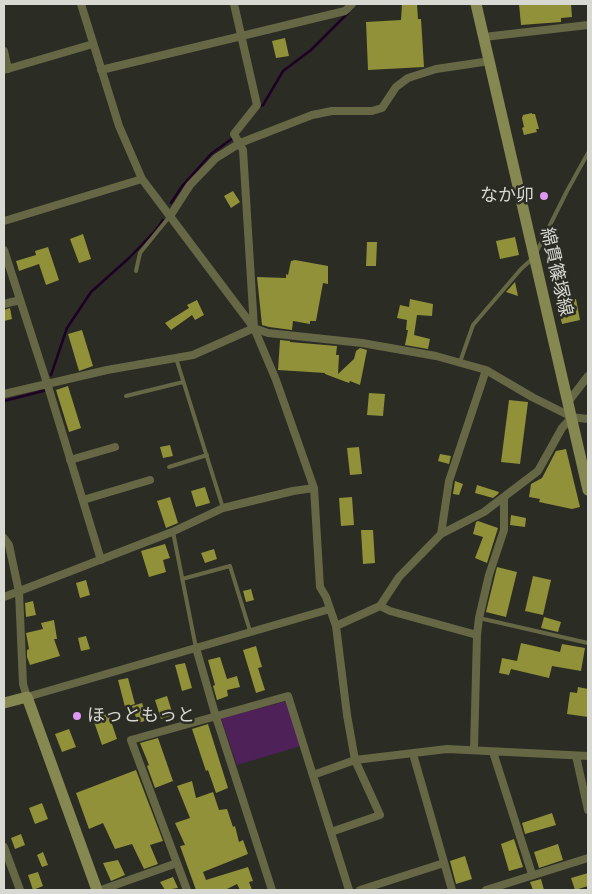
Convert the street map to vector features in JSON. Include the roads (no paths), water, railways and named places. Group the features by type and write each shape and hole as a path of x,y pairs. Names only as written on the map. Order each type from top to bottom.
{"main road":[{"name":"綿貫篠塚線","path":"476,4 588,490"},
{"path":"4,703 27,697 97,890"}],"street":[{"path":"81,4 119,126 142,179 254,328 276,380 314,488 320,587 326,597 336,626 347,715 356,760 380,815 331,832"},
{"path":"234,4 257,104 234,134 244,150 254,328"},
{"path":"101,70 346,11 352,4"},
{"path":"484,37 588,25"},
{"path":"4,50 6,69 93,44"},
{"path":"170,216 190,185 216,158 240,143 312,115 332,111 372,111 382,108 396,87 408,78 436,69 490,62"},
{"path":"4,221 142,179"},
{"path":"4,250 48,383 101,560"},
{"path":"4,304 20,300"},
{"path":"4,394 48,383 193,354 254,328 268,333 362,343 436,356 486,370 532,397 572,417 588,419"},
{"path":"441,534 449,481 486,370"},
{"path":"568,402 588,376"},
{"path":"336,626 380,606 399,577 441,534 484,512 538,471 562,428 572,417"},
{"path":"70,460 115,447"},
{"path":"83,500 150,480"},
{"path":"4,597 172,532 223,508 294,490 314,488"},
{"path":"474,749 479,618 504,530 504,498"},
{"path":"4,538 9,545 18,592 23,684 27,697 330,608"},
{"path":"380,606 390,611 477,635"},
{"path":"196,648 272,890"},
{"path":"187,890 130,740 288,696 349,890"},
{"path":"313,775 356,760 447,749 588,756"},
{"path":"493,752 532,874"},
{"path":"413,754 452,890"},
{"path":"576,756 588,810"},
{"path":"4,847 20,890"},
{"path":"486,890 588,858"},
{"path":"102,890 178,863"},
{"path":"360,890 444,863"}],"lane":[{"path":"459,363 473,325 521,269 535,257 566,191 588,153"},
{"path":"136,271 140,253 170,216"},
{"path":"176,358 223,508"},
{"path":"126,396 183,382"},
{"path":"169,467 207,455"},
{"path":"172,532 196,648"},
{"path":"182,578 230,566 250,632"},
{"path":"479,618 588,643"}],"waterway":[{"path":"258,107 263,105 283,71 311,50 348,13"},
{"path":"171,203 183,185 211,154 233,138"},
{"path":"51,375 67,328 91,292 129,258 163,220"},
{"path":"4,401 47,390"}],"place":[{"name":"なか卯","path":"544,196"},
{"name":"ほっともっと","path":"77,716"}]}
